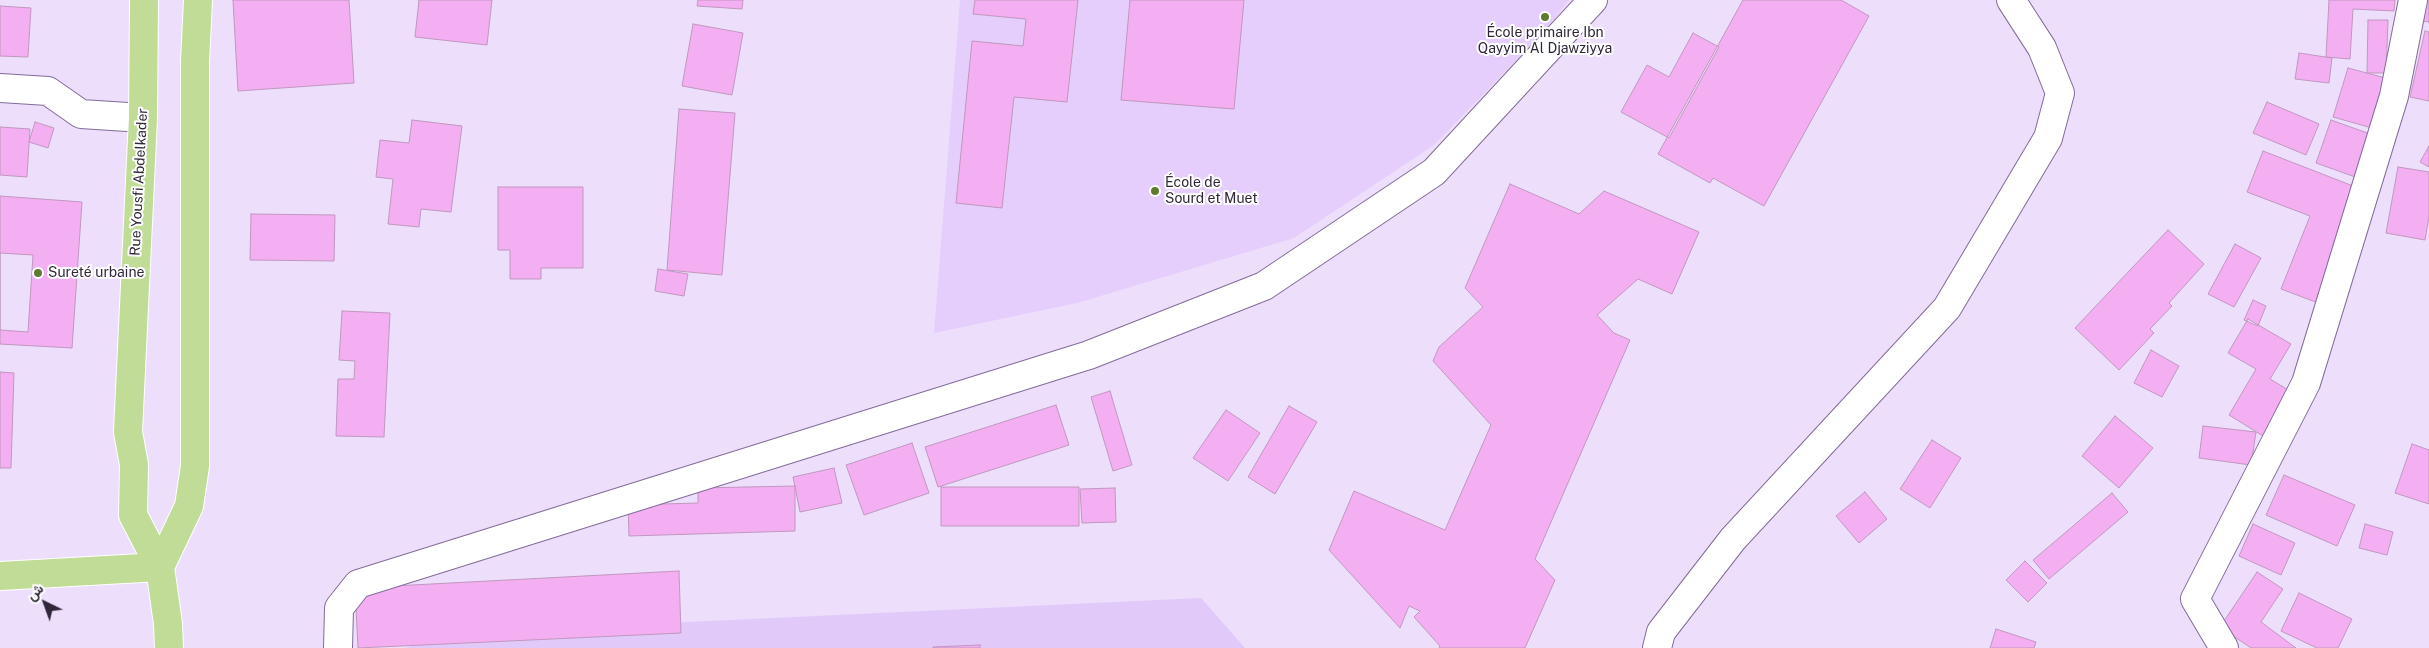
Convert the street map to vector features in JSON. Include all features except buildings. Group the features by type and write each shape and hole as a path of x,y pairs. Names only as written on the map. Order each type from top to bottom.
{"main road":[{"name":"Rue Yousfi Abdelkader","path":"144,0 143,118 128,432 134,465 133,515 160,567 168,624 169,648"},
{"path":"0,576 160,567 189,506 195,466 195,62 198,0"}],"street":[{"path":"338,648 339,608 358,584 1089,355 1264,286 1434,172 1593,0"},
{"path":"1656,648 1662,632 1733,539 1947,308 2048,138 2060,94 2042,48 2011,0"},
{"path":"2224,648 2195,599 2306,383 2394,96 2413,0"},
{"path":"0,88 48,91 81,114 143,118"}],"shaded area":[{"name":"École de Sourd et Muet","path":"960,0 1569,0 1542,34 1434,145 1294,238 1077,303 934,333"},
{"path":"1201,598 1245,648 405,648 452,633"}],"place":[{"name":"École primaire Ibn Qayyim Al Djawziyya","path":"1545,17"},
{"name":"École de Sourd et Muet","path":"1155,191"},
{"name":"Sureté urbaine","path":"38,273"}]}
